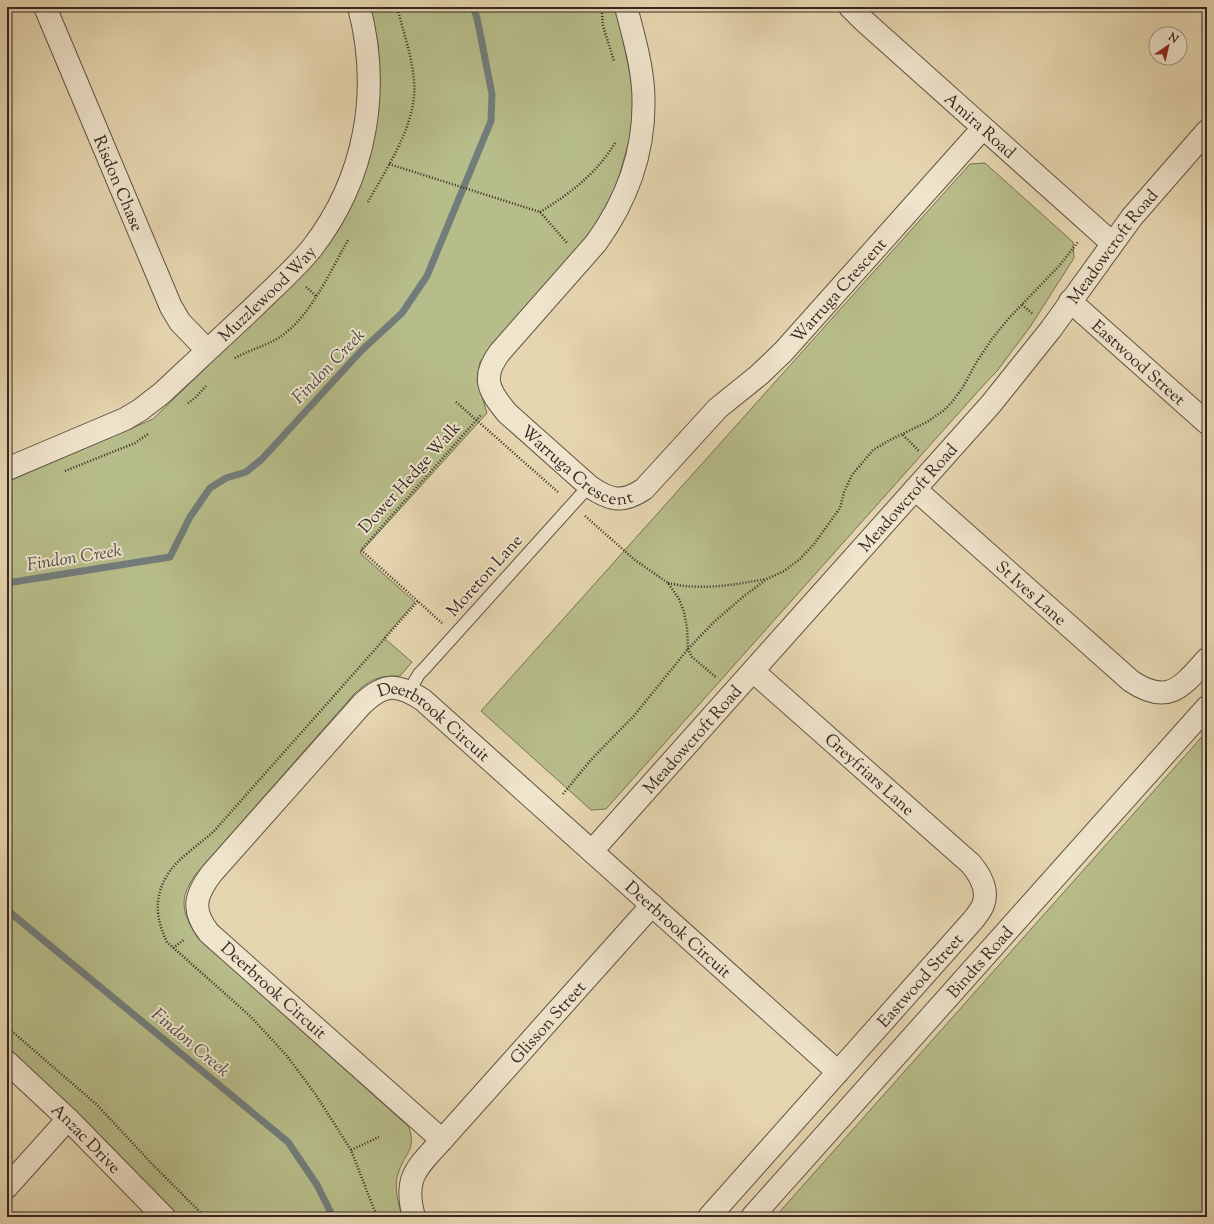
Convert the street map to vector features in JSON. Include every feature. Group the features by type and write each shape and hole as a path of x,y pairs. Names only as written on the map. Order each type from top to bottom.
{"street":[{"name":"Risdon Chase","path":"45,7 171,307 180,322 207,350"},
{"name":"Muzzlewood Way","path":"7,469 125,419 140,410 158,396 290,272 312,248 332,218 348,186 361,150 367,121 370,85 368,52 359,7"},
{"name":"Warruga Crescent","path":"627,7 643,88 644,121 638,159 624,197 609,225 596,243 514,334 493,361 489,371 488,381 490,390 495,399 507,412 589,486 602,494 614,498 626,498 644,489 718,408 759,375 783,352 983,128"},
{"name":"Amira Road","path":"850,7 1112,243"},
{"name":"Meadowcroft Road","path":"592,851 1014,376 1051,329 1112,243 1142,204 1207,131"},
{"name":"Eastwood Street","path":"1070,301 1207,423"},
{"name":"St Ives Lane","path":"915,489 1143,690 1162,693 1181,686 1189,680 1207,659"},
{"name":"Greyfriars Lane","path":"753,671 963,857 979,873 983,881"},
{"name":"Deerbrook Circuit","path":"442,1140 209,933 200,920 198,913 197,903 203,884 212,872 362,704 371,695 386,688 397,688 409,691 423,700 838,1072"},
{"name":"Bindts Road","path":"752,1217 1207,707"},
{"name":"Eastwood Street","path":"838,1072 974,919 983,905 985,894 983,881"},
{"name":"Glisson Street","path":"442,1140 652,905"},
{"name":"Anzac Drive","path":"7,1062 68,1119 164,1217"},
{"path":"709,1217 838,1072"},
{"path":"7,1187 68,1119"},
{"path":"414,1217 410,1196 410,1185 413,1176 419,1166 442,1140"}],"lane":[{"name":"Moreton Lane","path":"409,691 419,674 454,634 589,486"}],"path":[{"path":"397,7 408,48 414,80 412,106"},
{"path":"602,10 603,26 614,62"},
{"path":"540,212 558,201 593,173 616,143"},
{"path":"389,164 540,212 563,240 583,258"},
{"path":"547,811 590,761 615,734 633,718 688,649 719,617 767,579 784,571 800,559 814,544 840,508 844,492 852,475 873,450 927,422 943,411 952,402 964,387 976,363 992,339 1009,318 1059,266 1091,224"},
{"name":"Dower Hedge Walk","path":"454,634 361,550 495,399"},
{"path":"456,402 635,560 668,583 683,587 704,588 767,579"},
{"path":"668,583 679,599 684,612 687,628 688,649 692,657 733,694"},
{"path":"377,1217 351,1150 316,1095 271,1037 251,1017 167,942 158,919 158,903 161,889 171,869 215,830 418,601"},
{"path":"7,1028 96,1104 155,1167 205,1217"},
{"path":"351,1150 379,1137"}],"green space":[{"path":"370,7 621,7 637,113 616,187 595,227 480,362 477,380 487,413 360,553 415,602 384,638 412,662 400,676 381,677 366,684 355,693 195,875 184,898 186,916 198,938 409,1127 411,1146 399,1171 396,1182 402,1217 177,1217 7,1050 7,482 153,419 312,265 357,187 375,126 380,79 378,43"},
{"path":"985,163 1073,242 1074,258 1030,327 997,371 606,809 591,810 481,711 970,164"},
{"path":"1207,731 1207,1217 775,1217"}],"waterway":[{"name":"Findon Creek","path":"7,583 170,557 190,517 210,488 226,478 246,472 262,459 361,351 402,313 427,276 491,121 492,94 477,18 473,7"},
{"name":"Findon Creek","path":"7,910 288,1142 317,1185 333,1217"}]}
